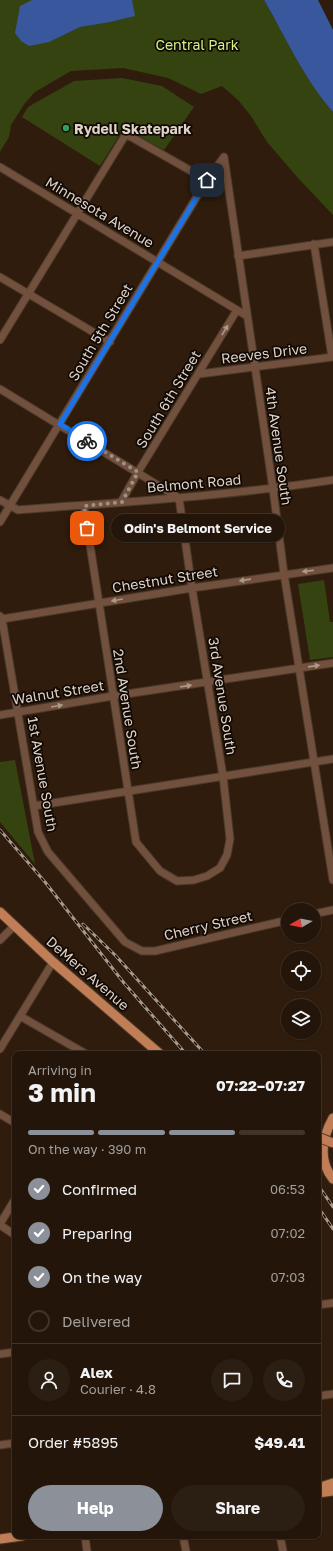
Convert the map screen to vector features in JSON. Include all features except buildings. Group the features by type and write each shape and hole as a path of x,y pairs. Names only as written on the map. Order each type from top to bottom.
{"main road":[{"name":"DeMers Avenue","path":"0,912 52,962 157,1051"},
{"path":"333,1118 328,1128 322,1151 324,1164 333,1179"},
{"path":"321,1138 333,1143"},
{"path":"321,1486 333,1483"},
{"path":"321,1493 333,1491"},
{"path":"0,1539 12,1537"}],"street":[{"path":"0,340 126,134 207,180"},
{"name":"South 5th Street","path":"0,522 207,180 224,157"},
{"name":"4th Avenue South","path":"224,157 273,489 284,574 333,880"},
{"name":"Minnesota Avenue","path":"1,170 77,213 247,316"},
{"path":"238,256 333,242"},
{"path":"314,244 332,357"},
{"path":"0,277 28,295 110,342"},
{"name":"South 6th Street","path":"122,502 138,472 237,310"},
{"name":"Reeves Drive","path":"198,374 332,357"},
{"path":"0,388 179,498"},
{"name":"Belmont Road","path":"10,506 18,510 84,506 273,489 333,480"},
{"name":"3rd Avenue South","path":"179,498 192,588 223,776 230,839 227,855 220,868 207,876 194,880"},
{"path":"0,500 10,506"},
{"name":"2nd Avenue South","path":"84,506 136,842 160,871 177,881 194,880"},
{"name":"Chestnut Street","path":"1,617 284,574 333,568"},
{"name":"1st Avenue South","path":"1,617 19,712 38,832 48,852 125,942 134,948"},
{"name":"Walnut Street","path":"0,715 113,696 333,663"},
{"path":"34,806 128,790 333,759"},
{"path":"321,913 333,910"},
{"name":"Cherry Street","path":"134,948 142,951 155,951 281,922"},
{"path":"0,940 14,926"},
{"path":"0,1049 52,962"},
{"path":"20,1016 81,1051"},
{"path":"0,1114 12,1121"},
{"path":"12,1204 0,1225 12,1232"},
{"path":"321,1305 333,1303"},
{"path":"0,1354 12,1352"},
{"path":"321,1396 333,1394"},
{"path":"0,1445 12,1443"},
{"path":"85,1539 87,1551"},
{"path":"184,1539 186,1551"},
{"path":"281,1539 283,1551"}],"green space":[{"name":"Central Park","path":"0,0 264,0 304,72 333,112 333,215 267,142 251,116 238,100 222,86 201,94 168,78 123,68 71,71 35,92 25,103 11,125 9,137 0,152"},
{"path":"122,78 162,86 194,107 164,150 124,128 100,166 22,117 28,107 74,81"},
{"path":"324,580 330,622 333,622 333,657 310,660 298,584"},
{"path":"15,760 35,864 0,822 0,762"}],"water":[{"path":"32,0 132,0 135,16 80,27 49,42 29,46 21,41 15,33 20,6"},
{"path":"264,0 318,0 333,30 333,112 304,72"}],"railway":[{"path":"0,830 45,882 124,983 183,1051"},
{"path":"83,924 115,955 202,1051"},
{"path":"321,1189 333,1207"},
{"path":"321,1211 333,1229"}],"way so far":[{"path":"87,441 138,472 122,502 84,506 87,528"}],"place":[{"name":"Rydell Skatepark","path":"66,128"},
{"name":"Odin's Belmont Service","path":"87,528"}],"route":[{"path":"87,441 60,424 207,180"}]}
